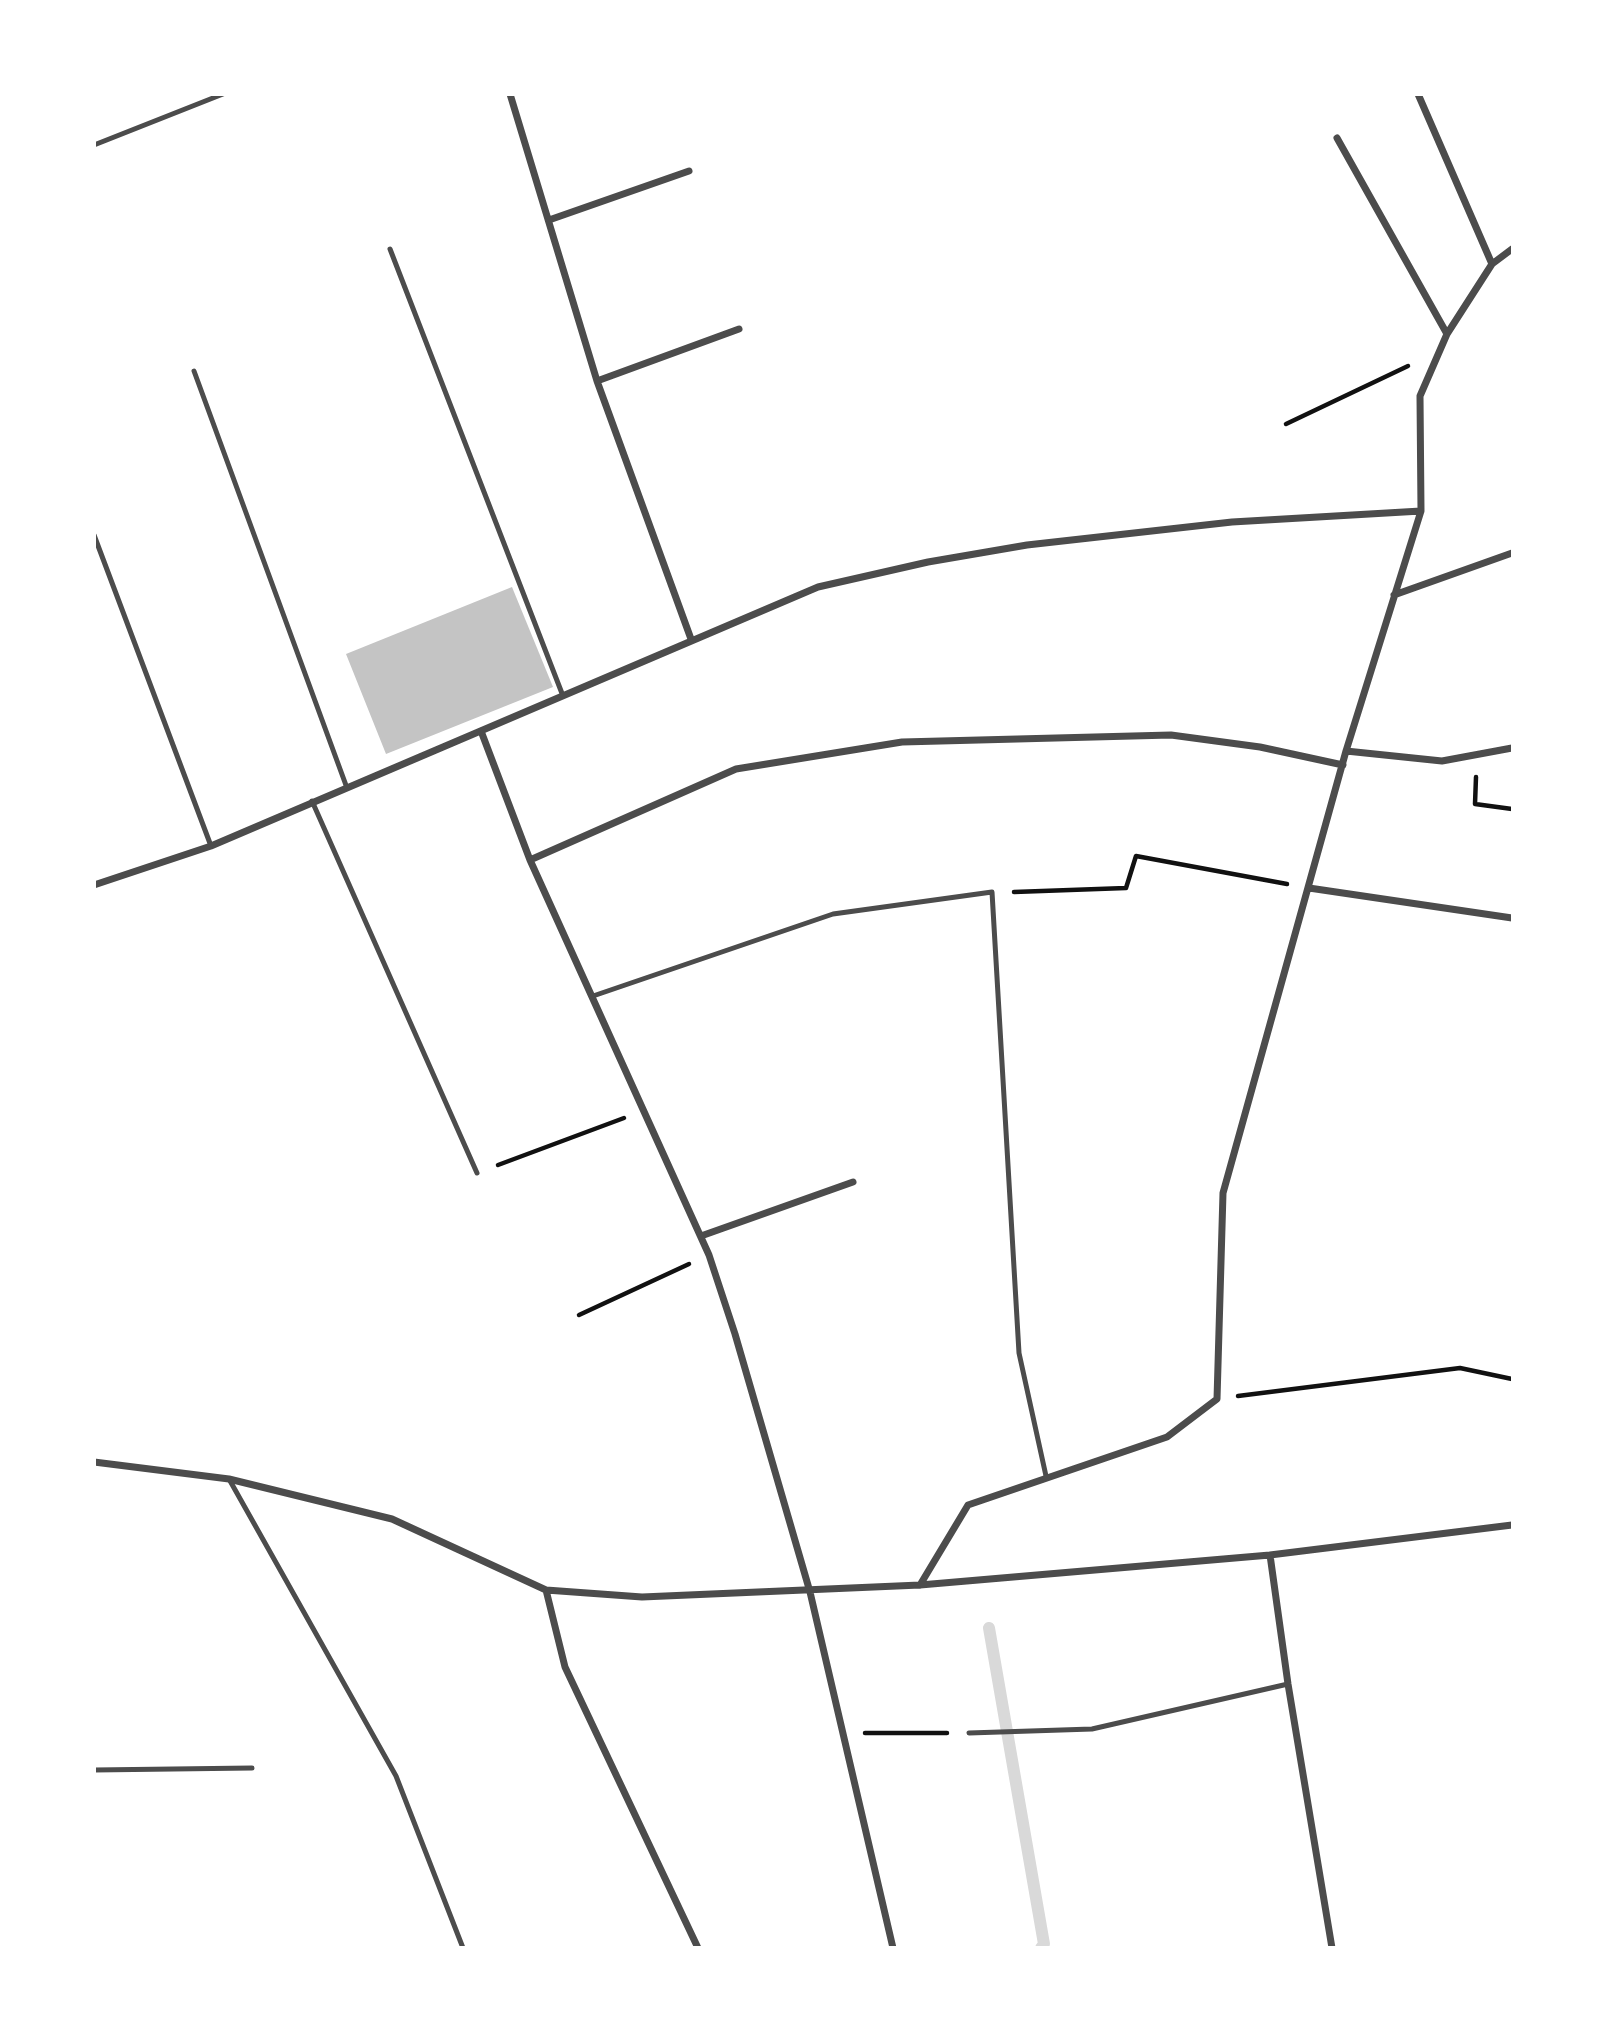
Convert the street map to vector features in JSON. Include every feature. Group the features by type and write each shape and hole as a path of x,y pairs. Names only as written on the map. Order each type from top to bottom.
{"street":[{"path":"510,94 597,381 691,639"},
{"path":"1418,94 1492,264"},
{"path":"1337,138 1447,334"},
{"path":"549,219 689,171"},
{"path":"920,1585 968,1505 1046,1476 1167,1437 1217,1399 1223,1193 1346,751 1420,511 1420,396 1447,334 1492,264 1513,250"},
{"path":"597,381 738,329"},
{"path":"94,885 211,846 818,587 928,562 1027,545 1232,522 1420,511"},
{"path":"1394,595 1513,553"},
{"path":"481,731 530,860 709,1255 735,1334 810,1592 893,1948"},
{"path":"530,860 736,769 902,742 1171,735 1260,747 1343,765"},
{"path":"1346,751 1442,761 1513,748"},
{"path":"1309,888 1513,918"},
{"path":"702,1236 853,1182"},
{"path":"94,1462 229,1479 392,1519 546,1590 642,1597 810,1592 920,1585 1270,1555 1513,1525"},
{"path":"1270,1555 1288,1684 1332,1948"},
{"path":"546,1590 565,1667 698,1948"}],"lane":[{"path":"94,145 223,94"},
{"path":"390,249 563,696"},
{"path":"194,371 347,788"},
{"path":"94,535 211,846"},
{"path":"312,801 477,1173"},
{"path":"593,996 833,914 992,892 1019,1353 1046,1476"},
{"path":"229,1479 396,1776 463,1948"},
{"path":"969,1733 1093,1729 1288,1684"},
{"path":"94,1770 252,1768"}],"path":[{"path":"1286,424 1440,350"},
{"path":"1477,755 1475,804 1513,809"},
{"path":"992,892 1126,888 1136,856 1309,888"},
{"path":"477,1173 645,1110"},
{"path":"579,1315 709,1255"},
{"path":"1217,1399 1460,1368 1513,1379"},
{"path":"843,1733 969,1733"}],"building":[{"path":"512,587 553,687 386,754 346,654"}],"waterway":[{"path":"989,1628 1044,1944 1041,1948"}]}
